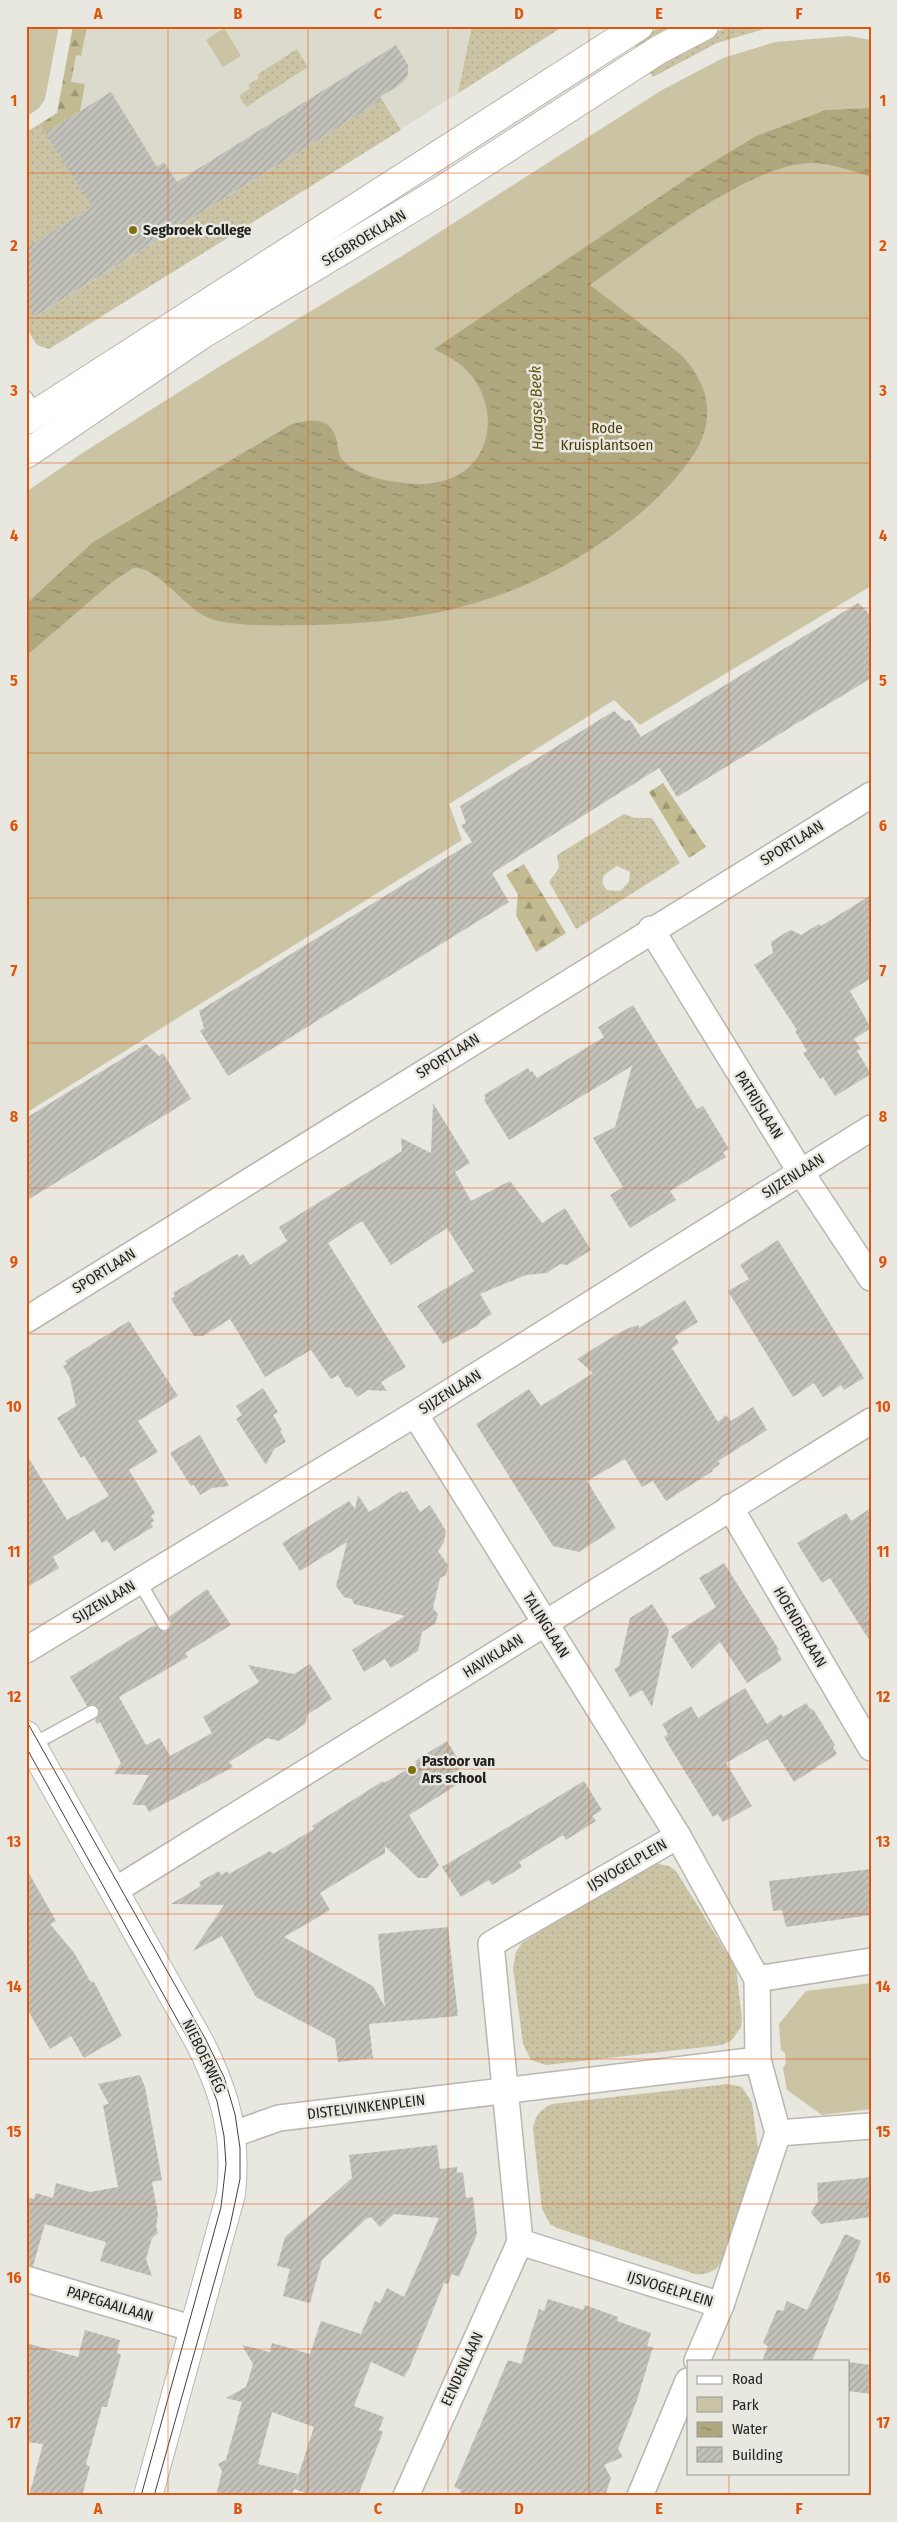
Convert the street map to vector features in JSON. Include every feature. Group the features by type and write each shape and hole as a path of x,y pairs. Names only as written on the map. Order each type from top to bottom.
{"main road":[{"name":"SEGBROEKLAAN","path":"29,410 639,26"},
{"name":"SEGBROEKLAAN","path":"26,454 203,334 442,190 660,49 704,26"},
{"name":"NIEBOERWEG","path":"29,1740 210,2063 224,2099 232,2135 231,2194 148,2496"}],"street":[{"name":"SPORTLAAN","path":"26,1320 651,929 871,794"},
{"name":"PATRIJSLAAN","path":"651,929 800,1171 871,1278"},
{"name":"SIJZENLAAN","path":"26,1650 415,1414 871,1128"},
{"name":"TALINGLAAN","path":"415,1414 678,1836"},
{"name":"HAVIKLAAN","path":"114,1891 871,1421"},
{"name":"HOENDERLAAN","path":"730,1507 871,1748"},
{"name":"IJSVOGELPLEIN","path":"678,1836 757,1979 758,2060 778,2133 721,2305 520,2242 503,2089 491,1944 678,1836"},
{"path":"757,1979 871,1961"},
{"path":"503,2089 758,2060"},
{"name":"DISTELVINKENPLEIN","path":"232,2135 279,2118 503,2089"},
{"path":"778,2133 871,2126"},
{"name":"EENDENLAAN","path":"406,2496 520,2242"},
{"name":"PAPEGAAILAAN","path":"26,2279 194,2329"},
{"path":"697,2360 721,2305"},
{"path":"640,2496 687,2383"}],"lane":[{"path":"139,1581 164,1624"},
{"path":"29,1740 92,1712"}],"shaded area":[{"name":"Segbroek College","path":"73,26 492,26 481,79 49,349 37,345 26,327 26,132 57,113"}],"green space":[{"path":"26,26 59,26 45,99 39,108 26,117"},
{"path":"73,26 87,26 81,56 76,55 71,82 85,84 80,111 45,133 40,124 57,113"},
{"path":"472,26 564,26 458,93"},
{"path":"661,26 678,26 637,51 634,43"},
{"path":"731,26 774,26 717,43 653,77 647,68 699,39"},
{"path":"224,28 241,56 223,67 206,40"},
{"name":"Rode Kruisplantsoen","path":"849,36 871,40 871,586 640,725 614,700 449,804 462,840 26,1113 26,492 84,452 217,368 402,256 662,90 723,58 775,42"},
{"path":"297,49 308,67 246,107 239,96 250,88 248,85 259,78 257,75"},
{"path":"382,100 401,130 49,349 37,345 26,327 26,304 35,317"},
{"path":"40,124 92,207 26,248 26,132"},
{"path":"663,783 706,847 689,858 649,792"},
{"path":"624,814 635,818 652,818 680,863 576,929 549,882 559,868 557,855","holes":["617,866 630,872 629,882 620,891 607,890 602,883 604,875"]},
{"path":"524,864 566,933 536,952 516,915 518,894 506,875"},
{"path":"654,1863 669,1866 676,1871 736,1968 742,2019 741,2027 732,2040 722,2045 546,2065 531,2060 523,2044 513,1968 516,1952 522,1943 647,1865"},
{"path":"871,1983 871,2109 822,2115 787,2090 783,2068 786,2063 785,2053 781,2050 779,2024 806,1991"},
{"path":"728,2084 742,2087 752,2103 759,2156 723,2260 718,2267 708,2273 695,2274 550,2224 542,2209 533,2129 535,2120 544,2108 552,2104"}],"water":[{"name":"Haagse Beek","path":"871,108 871,177 834,166 811,163 786,167 757,177 697,210 590,285 679,353 698,378 704,391 707,405 704,433 698,447 679,474 658,498 621,529 595,547 527,584 458,608 385,621 347,624 260,625 214,620 193,608 152,574 143,569 133,568 111,583 26,656 26,604 93,542 292,424 314,421 326,424 334,433 342,459 346,464 364,474 390,481 425,484 446,480 462,473 474,462 482,449 487,435 486,404 480,389 471,375 454,360 434,349 695,173 756,136 826,110"}],"building":[{"path":"396,45 408,65 408,75 402,83 380,97 382,100 34,317 26,304 26,248 92,207 45,133 111,92 157,167 164,162 177,182"},
{"path":"858,603 871,615 871,678 677,797 659,768 492,873 509,902 228,1076 200,1031 204,1028 199,1011 472,842 461,825 466,823 460,806 614,711 625,721 630,720 641,737"},
{"path":"871,895 871,978 850,991 871,1028 854,1039 861,1049 857,1051 871,1074 835,1096 823,1077 820,1079 803,1053 807,1051 795,1031 797,1030 754,965 773,953 771,942 785,933 791,930 801,935 819,924 821,926"},
{"path":"633,1005 697,1109 703,1106 729,1149 723,1152 726,1157 670,1191 676,1200 630,1228 610,1195 623,1187 593,1138 615,1127 632,1066 509,1140 484,1100 486,1098 484,1095 528,1068 537,1078 604,1037 598,1027"},
{"path":"146,1044 159,1056 163,1053 191,1099 26,1201 26,1118"},
{"path":"433,1103 470,1163 455,1172 471,1201 510,1181 542,1223 565,1208 591,1250 567,1265 560,1264 547,1273 526,1275 480,1294 492,1314 478,1325 443,1344 417,1306 474,1271 447,1228 391,1265 362,1221 328,1243 406,1367 381,1382 387,1391 368,1390 357,1397 351,1388 345,1387 338,1375 331,1379 311,1350 265,1377 230,1319 203,1336 194,1336 171,1299 175,1296 173,1293 237,1254 239,1257 243,1254 250,1265 287,1241 279,1227 402,1151 401,1138 431,1153"},
{"path":"778,1240 864,1378 844,1390 841,1385 823,1397 814,1383 793,1397 728,1291 749,1279 740,1265"},
{"path":"685,1300 698,1322 675,1336 679,1343 672,1348 718,1422 726,1415 731,1421 753,1407 767,1430 718,1461 720,1464 713,1471 666,1501 653,1481 642,1487 625,1459 587,1481 616,1528 579,1552 553,1546 476,1424 529,1389 541,1406 593,1373 577,1359 624,1330 638,1325 639,1328"},
{"path":"129,1321 178,1396 138,1421 158,1452 129,1470 155,1513 151,1516 154,1521 151,1523 153,1527 114,1551 107,1540 102,1543 94,1530 53,1557 59,1568 26,1588 26,1454 67,1520 109,1496 84,1456 81,1458 57,1418 76,1406 70,1378 63,1366 67,1364 65,1361"},
{"path":"263,1388 278,1412 273,1415 282,1430 280,1431 286,1442 274,1449 266,1465 236,1419 242,1415 236,1406"},
{"path":"200,1435 229,1486 212,1488 200,1495 194,1485 191,1486 170,1453"},
{"path":"401,1491 402,1493 407,1491 420,1512 430,1505 446,1531 444,1542 438,1551 448,1565 446,1575 440,1578 433,1608 438,1614 435,1624 422,1632 418,1651 391,1668 385,1659 364,1672 352,1650 405,1616 354,1604 352,1599 344,1597 336,1586 347,1542 300,1571 282,1543 349,1501 355,1509 358,1495 369,1512"},
{"path":"871,1508 871,1643 830,1578 822,1583 797,1543 846,1513 851,1521"},
{"path":"724,1563 779,1650 777,1651 782,1660 747,1683 720,1642 692,1669 671,1636 716,1607 699,1578"},
{"path":"207,1589 231,1625 185,1653 188,1657 119,1697 146,1745 160,1738 170,1756 212,1733 203,1717 259,1682 248,1665 294,1674 310,1664 332,1699 308,1714 305,1724 279,1741 267,1738 229,1762 233,1767 149,1812 145,1805 132,1805 149,1775 114,1774 121,1763 100,1722 97,1724 95,1720 99,1716 99,1709 93,1704 87,1706 70,1677 151,1627 156,1626 164,1632 168,1631 172,1624 169,1617"},
{"path":"652,1604 669,1630 652,1707 642,1690 630,1697 614,1669 619,1666 630,1618"},
{"path":"745,1688 767,1724 781,1714 783,1717 806,1703 811,1710 813,1709 835,1745 833,1747 837,1754 794,1782 767,1739 726,1763 752,1806 723,1822 718,1814 713,1817 664,1737 668,1734 662,1724 691,1706 698,1718"},
{"path":"447,1741 463,1767 450,1775 457,1785 409,1815 439,1865 427,1878 418,1878 385,1846 385,1853 320,1893 330,1910 284,1937 373,1986 385,2007 378,1934 448,1927 458,2016 369,2024 373,2058 338,2062 335,2039 256,1997 222,1936 193,1951 224,1905 171,1904 201,1886 199,1882 219,1871 221,1875 227,1871 229,1874 270,1851 273,1854 314,1829 312,1826 383,1781 384,1783 417,1764 415,1761"},
{"path":"584,1781 602,1810 592,1816 596,1821 566,1840 563,1835 519,1862 522,1867 492,1885 489,1880 461,1897 442,1867"},
{"path":"26,1868 56,1921 50,1924 75,1954 90,1981 94,1982 122,2036 84,2058 71,2036 50,2049 26,2007"},
{"path":"871,1869 871,1915 786,1927 782,1910 773,1911 769,1881"},
{"path":"140,2075 145,2087 162,2180 152,2182 158,2214 156,2226 158,2233 152,2238 146,2259 152,2276 100,2261 106,2242 45,2224 33,2266 26,2265 26,2197 34,2199 36,2193 53,2198 56,2183 90,2192 118,2187 103,2105 109,2104 98,2084"},
{"path":"437,2145 440,2169 457,2167 457,2173 463,2172 466,2198 473,2197 477,2234 459,2277 452,2274 448,2284 444,2283 404,2377 371,2362 354,2406 384,2417 379,2430 383,2432 358,2496 314,2496 294,2489 314,2427 272,2412 258,2464 298,2474 292,2496 216,2496 222,2471 218,2464 226,2460 242,2402 226,2398 246,2387 253,2364 242,2345 270,2352 272,2343 310,2354 321,2321 361,2334 375,2301 380,2303 387,2288 404,2297 439,2218 394,2214 380,2227 371,2217 366,2219 322,2260 310,2303 283,2296 290,2269 277,2266 285,2237 352,2178 349,2155"},
{"path":"871,2177 871,2217 821,2224 811,2213 818,2201 817,2183"},
{"path":"845,2234 861,2241 812,2360 762,2360 768,2346 763,2343 777,2310 783,2311 787,2301 807,2310"},
{"path":"548,2299 583,2310 585,2305 618,2317 617,2321 651,2333 647,2346 653,2347 637,2400 618,2449 623,2457 604,2465 611,2478 605,2496 459,2496 461,2490 454,2487 508,2360 521,2364 539,2309 544,2311"},
{"path":"85,2330 120,2340 117,2352 121,2355 107,2407 102,2407 86,2464 90,2467 82,2496 29,2496 43,2444 26,2442 26,2343 78,2357"},
{"path":"850,2362 871,2365 871,2394 850,2391"}],"tram line":[{"path":"26,1720 206,2040 224,2077 235,2114 240,2148 240,2179 230,2226 154,2496"},
{"path":"26,1747 203,2066 217,2101 224,2136 226,2164 221,2207 141,2496"}],"place":[{"name":"Segbroek College","path":"133,230"},
{"name":"Pastoor van Ars school","path":"412,1770"}]}
